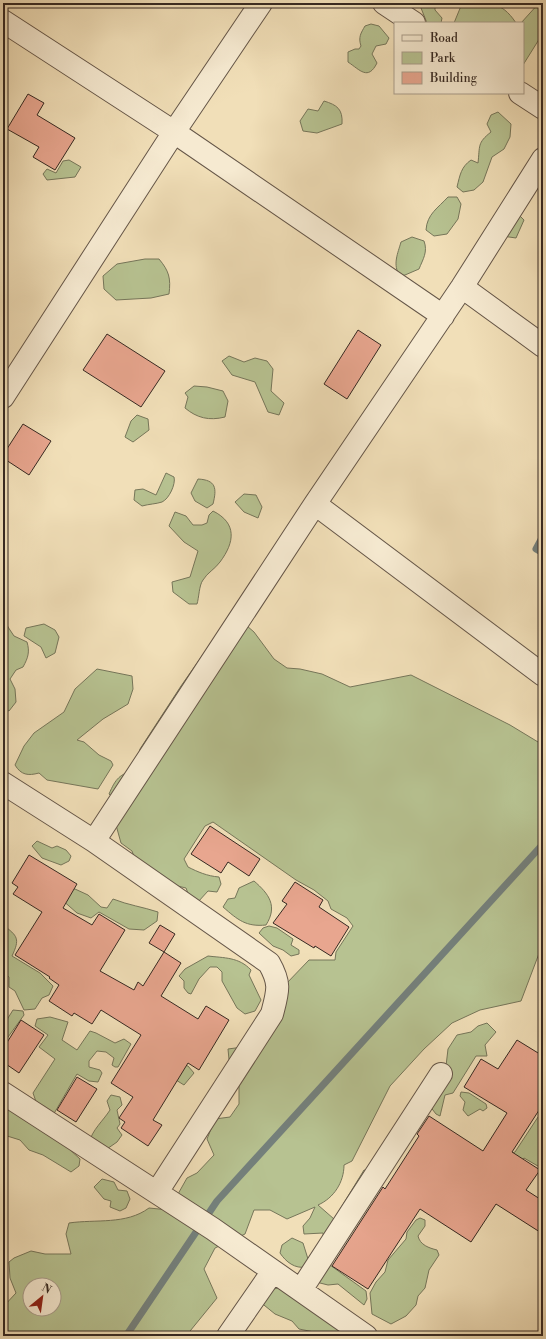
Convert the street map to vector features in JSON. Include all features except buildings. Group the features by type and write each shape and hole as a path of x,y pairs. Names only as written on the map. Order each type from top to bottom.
{"street":[{"path":"3,397 174,132 261,3"},
{"path":"384,3 412,22"},
{"path":"3,21 174,132 443,316"},
{"path":"522,94 543,108"},
{"path":"94,841 315,504 443,316 543,159"},
{"path":"462,287 543,346"},
{"path":"315,504 543,675"},
{"path":"3,783 94,841 269,963 278,978 277,994 272,1014 156,1192"},
{"path":"301,1290 441,1074"},
{"path":"3,1093 213,1229 366,1336"},
{"path":"228,1336 273,1271"}],"green space":[{"path":"419,3 435,3 435,10 442,18 441,22 427,22"},
{"path":"463,3 493,4 505,10 515,22 454,22"},
{"path":"539,3 543,3 543,33 524,63 524,22 522,22"},
{"path":"371,24 379,26 389,38 386,44 376,46 372,54 377,63 370,72 367,73 360,71 348,62 348,52 359,49 361,46 361,33 365,26"},
{"path":"324,101 338,108 342,119 342,124 317,133 303,131 300,121 308,109 318,111"},
{"path":"498,112 511,124 510,137 504,149 492,157 483,182 474,190 463,192 457,187 461,172 465,165 471,160 478,163 481,142 491,132 487,124 491,115"},
{"path":"69,160 81,167 75,177 47,180 43,174 47,169 56,173 63,161"},
{"path":"448,197 457,197 461,204 458,219 447,234 434,236 426,230 428,220"},
{"path":"514,210 524,220 516,238 502,236"},
{"path":"412,237 424,241 424,255 419,269 400,276 396,268 396,263 401,242"},
{"path":"145,259 159,259 162,263 167,271 170,283 169,294 151,298 116,300 104,289 103,276 117,264"},
{"path":"229,356 244,362 255,358 267,361 273,369 271,391 284,403 279,415 268,412 255,382 232,375 222,361"},
{"path":"194,386 207,387 223,391 228,401 225,417 208,419 194,414 185,408 188,397 185,393"},
{"path":"137,415 148,419 149,430 133,442 125,437 131,421"},
{"path":"166,473 174,477 174,483 165,500 160,503 142,506 134,500 135,490 143,489 156,495"},
{"path":"198,479 212,483 215,489 213,504 207,508 195,501 191,493"},
{"path":"244,494 256,495 262,507 258,518 244,512 235,502"},
{"path":"213,511 221,516 230,527 231,540 225,555 202,582 197,604 189,604 173,592 172,582 190,577 198,551 184,542 169,526 175,512 186,516 193,525 202,525 207,523 209,515"},
{"path":"232,613 254,632 274,659 287,668 300,669 322,674 350,687 411,675 510,725 543,745 543,943 521,1001 480,1010 452,1023 424,1049 390,1086 352,1161 344,1165 344,1171 337,1189 329,1198 318,1205 334,1219 364,1170 373,1171 370,1202 356,1225 340,1243 330,1265 366,1291 367,1299 364,1305 338,1284 328,1285 316,1282 306,1267 298,1267 291,1264 280,1253 282,1245 292,1238 303,1243 308,1259 324,1242 323,1233 304,1234 303,1226 310,1218 315,1207 287,1219 270,1210 254,1210 245,1234 215,1248 204,1269 217,1298 186,1336 3,1336 3,1333 6,1331 3,1325 3,1307 16,1293 10,1278 9,1262 14,1258 31,1251 45,1254 71,1254 66,1234 69,1223 121,1219 131,1217 149,1208 169,1210 187,1178 197,1173 214,1155 207,1139 215,1119 230,1117 239,1104 239,1083 230,1070 228,1049 250,1046 285,985 309,960 335,960 336,952 353,926 347,918 331,909 328,901 314,890 296,880 213,822 205,826 184,859 188,867 203,874 219,877 221,884 217,892 208,891 198,902 189,896 186,888 165,883 135,859 132,851 121,843 116,825 115,800 109,794 116,781 122,775 136,769 140,749 181,686"},
{"path":"3,614 8,627 14,636 27,642 28,649 27,658 23,667 16,670 10,679 15,689 16,702 9,711 3,708"},
{"path":"44,624 55,630 59,637 55,653 46,658 41,647 24,636 26,628"},
{"path":"97,669 132,676 133,689 128,704 103,719 77,740 84,742 99,755 111,761 113,765 98,789 47,780 39,773 22,773 15,765 24,746 34,733 64,712 75,689"},
{"path":"37,841 52,848 57,846 66,850 71,856 69,861 61,865 42,858 32,846"},
{"path":"254,881 268,896 270,901 270,918 266,925 253,925 243,922 223,907 228,899 235,898 239,888"},
{"path":"75,889 88,895 101,907 107,908 113,899 158,912 157,921 144,930 129,929 99,912 91,918 77,913 61,899 65,891"},
{"path":"3,925 15,935 16,938 17,942 12,956 40,973 53,986 49,995 42,998 35,1009 24,1010 15,991 9,987 9,977 3,973"},
{"path":"269,926 277,928 293,939 291,945 299,950 299,954 291,956 283,950 273,946 259,933 263,928"},
{"path":"208,956 236,960 251,970 249,975 261,1000 255,1011 245,1014 237,1008 222,981 222,972 217,967 210,967 199,979 191,994 188,993 184,988 184,981 179,976 185,969"},
{"path":"13,1010 23,1011 24,1015 3,1044 3,1026"},
{"path":"50,1017 68,1022 62,1040 77,1050 90,1031 115,1043 124,1039 131,1044 118,1067 112,1065 114,1058 106,1052 97,1051 89,1061 89,1067 100,1070 102,1073 98,1082 89,1081 77,1074 52,1117 39,1110 33,1093 55,1059 39,1047 48,1035 35,1026 37,1019"},
{"path":"487,1023 496,1032 485,1045 487,1056 476,1056 453,1093 445,1095 440,1116 436,1114 429,1105 446,1066 448,1049 457,1035 471,1032 478,1026"},
{"path":"184,1065 188,1066 194,1073 184,1085 176,1080"},
{"path":"461,1092 469,1093 486,1104 487,1108 483,1111 480,1109 468,1116 463,1110 465,1102 460,1096"},
{"path":"111,1095 120,1097 122,1105 117,1110 120,1124 117,1128 122,1135 117,1142 104,1151 89,1143 95,1130 110,1110 107,1101"},
{"path":"3,1107 12,1108 67,1147 80,1159 79,1166 71,1172 43,1155 29,1150 20,1140 4,1135"},
{"path":"538,1117 543,1117 543,1169 524,1158 518,1163 509,1154 515,1152"},
{"path":"102,1179 114,1182 118,1190 127,1191 130,1199 126,1208 120,1211 110,1207 111,1201 104,1199 94,1187"},
{"path":"420,1218 425,1220 425,1226 418,1236 419,1239 425,1246 437,1250 439,1255 429,1270 425,1288 418,1296 416,1305 406,1316 391,1324 372,1314 370,1293 376,1282 385,1272 388,1260 406,1239 407,1232 416,1220"},
{"path":"278,1288 290,1288 348,1336 318,1336 314,1332 299,1329 292,1321 275,1314 259,1301 265,1291"}],"waterway":[{"path":"543,536 536,549 543,553"},
{"path":"126,1336 217,1201 543,844"}]}
